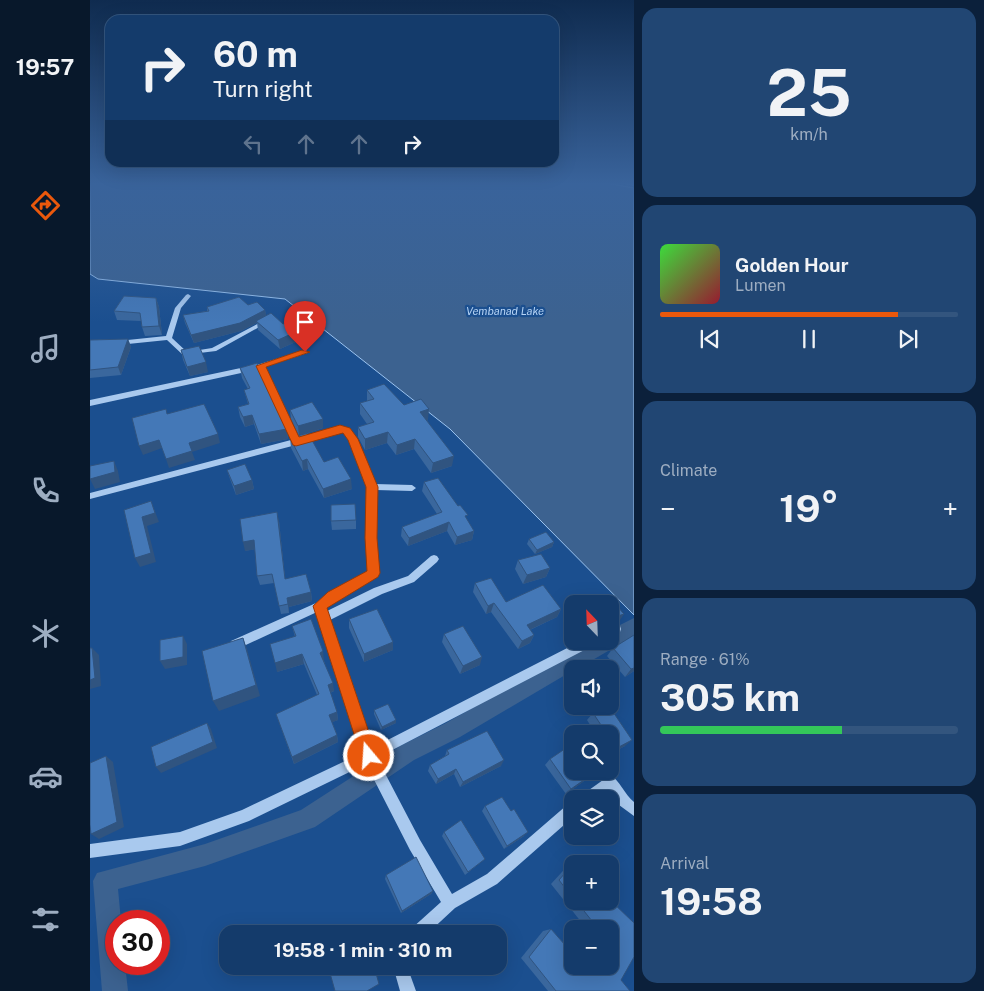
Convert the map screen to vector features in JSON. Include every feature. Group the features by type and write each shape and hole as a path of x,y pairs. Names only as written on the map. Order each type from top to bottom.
{"street":[{"path":"169,338 178,308 188,296"},
{"path":"169,338 185,354 207,353 270,320"},
{"path":"112,343 169,338"},
{"path":"90,403 261,366 305,352"},
{"path":"261,366 296,442"},
{"path":"90,496 340,429 346,430 353,439 372,487 371,538 374,573 332,596 320,606 235,645"},
{"path":"372,487 412,488"},
{"path":"324,617 378,591 411,579 434,559"},
{"path":"320,606 371,760 415,845 450,903"},
{"path":"90,852 180,839 244,816 371,760 575,650"},
{"path":"598,790 610,781 616,790"},
{"path":"619,796 623,802 634,810"},
{"path":"426,925 450,903 492,879 564,817"},
{"path":"403,975 408,991"}],"water":[{"name":"Vembanad Lake","path":"90,229 634,229 634,615 619,600 619,595 614,595 450,429 285,299 98,279 90,274"}],"building":[{"path":"124,296 156,298 159,326 142,327 140,313 114,311"},
{"path":"239,297 248,305 257,302 265,310 240,323 191,335 183,315 209,311 207,307"},
{"path":"271,313 283,324 289,322 300,330 278,340 256,321"},
{"path":"128,339 118,367 90,370 90,340"},
{"path":"199,346 206,362 187,367 181,350"},
{"path":"257,363 287,429 259,434 252,415 243,417 238,407 249,404 244,390 250,388 240,368"},
{"path":"384,384 404,405 421,399 429,409 420,412 454,456 433,463 415,439 397,445 388,432 365,439 358,427 374,422 360,403 374,399 367,390"},
{"path":"312,402 323,419 298,426 290,410"},
{"path":"204,404 218,434 189,443 192,451 166,459 159,440 139,446 132,418 166,409 167,414"},
{"path":"308,433 324,462 338,457 351,479 323,489 307,459 302,461 290,438"},
{"path":"114,461 115,472 90,479 90,466"},
{"path":"245,464 252,480 234,486 227,470"},
{"path":"438,478 458,506 460,505 468,515 465,516 474,531 457,537 449,522 409,538 402,527 442,512 424,482"},
{"path":"151,501 155,513 142,517 151,553 135,558 124,510"},
{"path":"355,504 356,520 331,521 331,505"},
{"path":"277,512 285,579 306,574 311,592 287,598 288,604 279,606 272,574 257,576 254,540 243,542 240,519"},
{"path":"546,532 554,542 537,550 529,539"},
{"path":"541,554 550,568 527,575 518,560"},
{"path":"491,578 506,602 543,585 561,609 527,625 534,635 522,641 494,603 488,606 475,583"},
{"path":"619,608 624,614 619,616"},
{"path":"377,609 393,642 364,654 349,619"},
{"path":"311,619 323,651 320,653 333,683 328,685 337,712 329,715 337,735 292,757 276,714 319,694 302,654 275,663 270,644 296,636 292,626"},
{"path":"463,626 482,657 463,666 444,634"},
{"path":"634,635 634,668 631,669 615,650 619,650 619,644"},
{"path":"183,636 183,657 160,661 160,640"},
{"path":"243,638 256,685 213,701 202,651"},
{"path":"90,648 92,648 95,678 90,680"},
{"path":"388,704 396,720 382,727 374,710"},
{"path":"594,715 615,715 632,740 619,747 619,725 601,725"},
{"path":"207,723 213,742 156,767 151,747"},
{"path":"487,731 504,760 463,782 456,769 438,779 430,765 449,754 447,750"},
{"path":"564,749 564,779 550,759"},
{"path":"106,756 117,822 91,834 90,763"},
{"path":"565,780 584,780 571,789"},
{"path":"502,797 511,811 514,809 528,832 507,846 485,806"},
{"path":"461,820 485,859 468,872 444,832"},
{"path":"416,857 433,891 402,911 386,875"},
{"path":"564,874 564,887 559,880"},
{"path":"619,909 634,923 634,957 621,980 630,991 556,991 529,957 551,929 564,944 564,975 619,975 619,920 591,920 583,910"},
{"path":"331,975 376,975 379,984 367,991 335,991"}],"waterway":[{"path":"619,635 634,626"},
{"path":"115,991 105,881 205,855 307,819 407,753 453,730 592,650"}],"route":[{"path":"305,352 261,366 296,442 340,429 346,430 353,439 372,487 371,538 374,573 332,596 320,606 369,756"}]}
